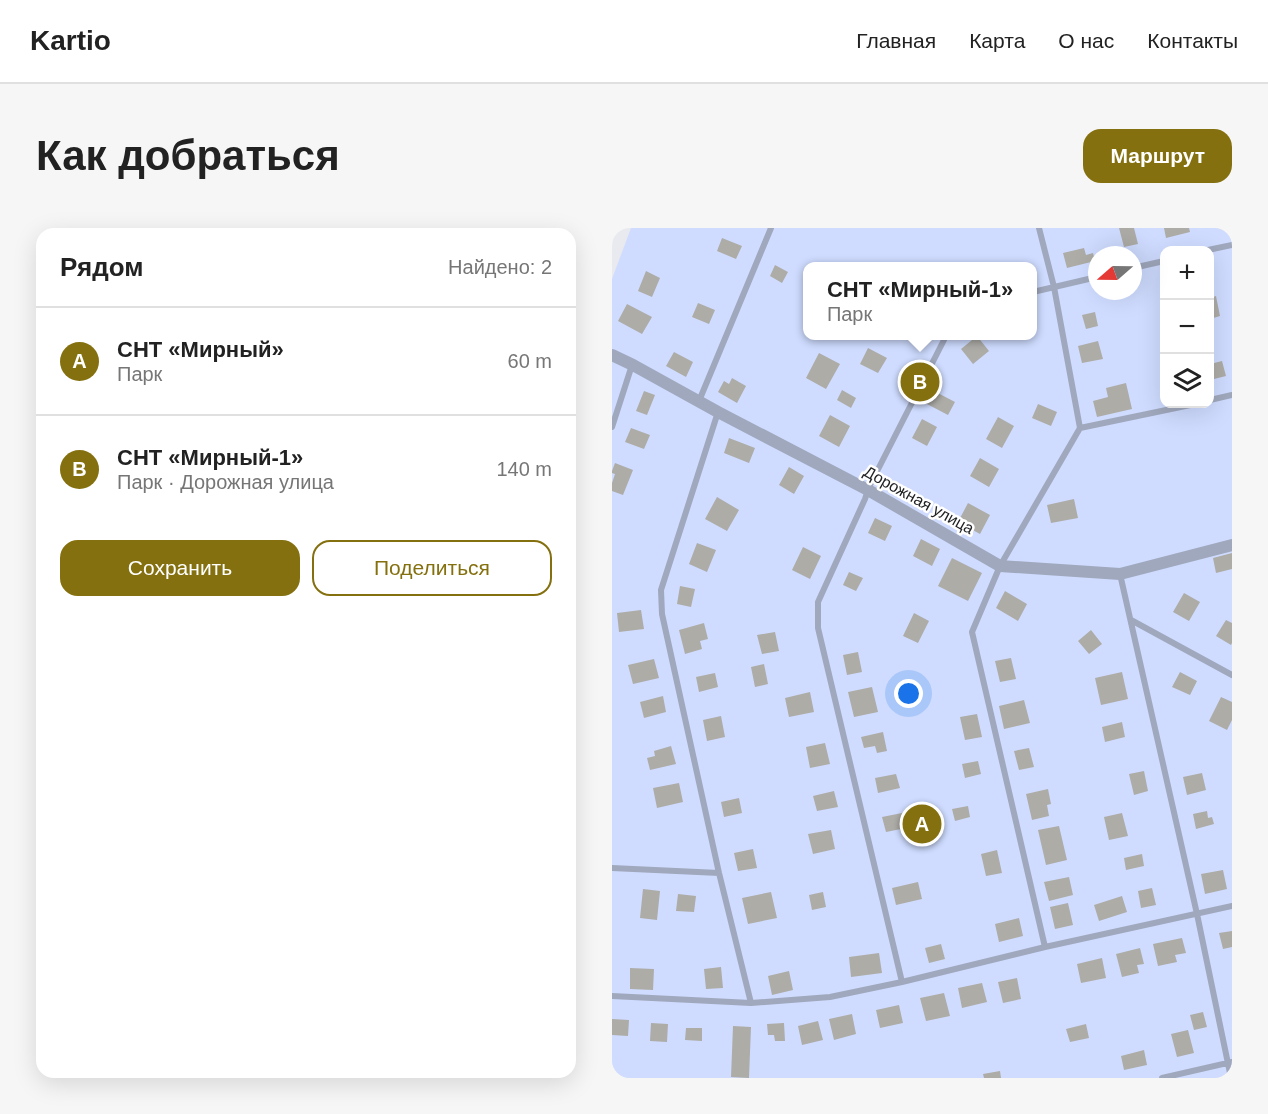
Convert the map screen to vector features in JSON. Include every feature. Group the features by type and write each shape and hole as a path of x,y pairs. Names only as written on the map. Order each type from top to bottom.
{"street":[{"name":"Дорожная улица","path":"612,355 868,490 1000,566 1120,574 1232,545"}],"lane":[{"path":"699,401 771,228"},
{"path":"1039,228 1054,287 1080,429 1000,566 972,632 1045,947"},
{"path":"1214,249 1232,245"},
{"path":"1142,266 1160,262"},
{"path":"1037,291 1088,279"},
{"path":"902,982 818,628 818,602 866,500 868,490 944,340"},
{"path":"612,427 633,365"},
{"path":"1214,399 1232,395"},
{"path":"1080,429 1177,408"},
{"path":"718,412 661,590 662,614 719,873 751,1003"},
{"path":"1120,574 1230,1063 1231,1078"},
{"path":"1131,620 1232,675"},
{"path":"612,868 719,873"},
{"path":"612,996 751,1003 830,997 1232,906"},
{"path":"1162,1078 1230,1063"}],"shaded area":[{"path":"631,228 1232,228 1232,1078 612,1078 612,279"}],"building":[{"path":"1119,228 1134,228 1138,244 1124,246"},
{"path":"1164,228 1189,228 1190,232 1166,238"},
{"path":"722,238 742,246 736,259 717,251"},
{"path":"1084,248 1086,255 1088,254 1088,263 1067,268 1063,253"},
{"path":"775,265 788,272 782,283 770,276"},
{"path":"646,271 660,278 652,297 638,291"},
{"path":"1216,296 1220,316 1214,318 1214,300"},
{"path":"698,303 715,310 709,324 692,317"},
{"path":"627,304 652,317 642,334 618,321"},
{"path":"1095,312 1098,326 1086,329 1082,315"},
{"path":"972,340 980,340 989,351 973,364 961,349"},
{"path":"1098,341 1103,359 1082,363 1078,346"},
{"path":"868,348 887,358 878,373 860,364"},
{"path":"674,352 693,362 686,377 666,366"},
{"path":"819,353 840,364 826,389 806,378"},
{"path":"1222,361 1226,376 1214,379 1214,363"},
{"path":"732,378 746,386 737,403 718,392 724,381 729,384"},
{"path":"1126,383 1132,409 1097,417 1093,401 1108,397 1106,388"},
{"path":"842,390 856,398 851,408 837,400"},
{"path":"932,390 955,402 948,415 925,403"},
{"path":"644,391 655,395 647,415 636,411"},
{"path":"1038,404 1057,412 1051,426 1032,418"},
{"path":"830,415 850,426 839,447 819,436"},
{"path":"998,417 1014,426 1002,448 986,439"},
{"path":"922,419 937,427 927,446 912,438"},
{"path":"631,428 650,435 644,449 625,442"},
{"path":"729,438 755,448 749,463 724,453"},
{"path":"980,458 999,469 989,487 970,476"},
{"path":"615,463 633,470 623,495 612,491 615,474 612,471"},
{"path":"789,467 804,476 794,494 779,485"},
{"path":"717,497 739,510 727,531 705,519"},
{"path":"1074,499 1078,518 1051,523 1047,505"},
{"path":"968,503 990,515 980,534 958,522"},
{"path":"875,518 892,526 885,541 868,533"},
{"path":"921,539 940,549 932,566 913,556"},
{"path":"697,543 716,550 707,572 689,564"},
{"path":"803,547 821,556 810,579 792,570"},
{"path":"1232,553 1232,569 1216,573 1213,558"},
{"path":"952,558 982,573 968,601 938,586"},
{"path":"849,572 863,578 856,591 843,585"},
{"path":"680,586 695,589 691,607 677,604"},
{"path":"1005,591 1027,604 1018,621 996,608"},
{"path":"1184,593 1200,602 1189,621 1173,612"},
{"path":"641,610 644,629 619,632 617,613"},
{"path":"914,613 929,621 918,643 903,636"},
{"path":"1226,620 1232,623 1231,645 1216,636"},
{"path":"704,623 708,639 700,641 702,649 685,654 679,630"},
{"path":"1091,630 1102,644 1089,654 1078,641"},
{"path":"775,632 779,651 762,654 757,635"},
{"path":"858,652 862,672 847,675 843,655"},
{"path":"1011,658 1016,679 1000,682 995,661"},
{"path":"654,659 659,678 633,684 628,665"},
{"path":"764,664 768,684 755,687 751,667"},
{"path":"1122,672 1128,699 1101,705 1095,678"},
{"path":"1180,672 1197,681 1190,695 1172,687"},
{"path":"715,673 718,687 699,692 696,677"},
{"path":"872,687 878,712 854,717 848,692"},
{"path":"810,692 814,712 789,717 785,698"},
{"path":"663,696 666,712 644,718 640,702"},
{"path":"1221,697 1232,702 1232,720 1227,730 1209,721"},
{"path":"1024,700 1030,723 1004,729 999,706"},
{"path":"977,714 982,737 965,740 960,717"},
{"path":"721,716 725,737 707,741 703,720"},
{"path":"1122,722 1125,737 1105,742 1102,727"},
{"path":"883,732 887,751 877,753 875,746 864,748 861,737"},
{"path":"825,743 830,764 810,768 806,747"},
{"path":"671,746 676,764 650,770 647,758 655,756 654,751"},
{"path":"1029,748 1034,767 1019,770 1014,751"},
{"path":"978,761 981,774 965,778 962,764"},
{"path":"1144,771 1148,791 1134,795 1129,774"},
{"path":"1202,773 1206,790 1187,795 1183,777"},
{"path":"896,774 900,788 878,793 875,778"},
{"path":"679,783 683,802 657,808 653,788"},
{"path":"1048,789 1051,804 1047,805 1049,816 1032,820 1026,794"},
{"path":"834,791 838,807 817,811 813,796"},
{"path":"739,798 742,813 724,817 721,802"},
{"path":"968,806 970,817 955,821 952,809"},
{"path":"1207,811 1208,818 1212,817 1214,824 1196,829 1193,814"},
{"path":"902,813 906,828 886,832 882,817"},
{"path":"1122,813 1128,836 1109,840 1104,817"},
{"path":"1059,826 1067,860 1046,865 1038,830"},
{"path":"831,830 835,849 813,854 808,834"},
{"path":"753,849 757,868 738,871 734,853"},
{"path":"997,850 1002,873 986,876 981,854"},
{"path":"1142,854 1144,866 1126,870 1124,858"},
{"path":"1223,870 1227,889 1205,894 1201,874"},
{"path":"1069,877 1073,895 1049,901 1044,882"},
{"path":"918,882 922,899 896,905 892,888"},
{"path":"1152,888 1156,905 1141,908 1138,891"},
{"path":"643,889 660,891 657,920 640,918"},
{"path":"771,892 777,918 748,924 742,898"},
{"path":"823,892 826,907 812,910 809,895"},
{"path":"678,894 696,896 694,912 676,911"},
{"path":"1122,896 1127,912 1099,921 1094,905"},
{"path":"1068,903 1073,925 1055,929 1050,907"},
{"path":"1019,918 1023,936 999,942 995,924"},
{"path":"1232,931 1232,947 1223,949 1219,933"},
{"path":"1182,938 1186,953 1175,955 1177,962 1158,966 1153,944"},
{"path":"941,944 945,959 929,963 925,948"},
{"path":"1140,948 1144,964 1137,965 1139,973 1122,977 1116,954"},
{"path":"879,953 882,973 851,977 849,957"},
{"path":"1102,958 1106,978 1081,983 1077,964"},
{"path":"721,967 723,988 706,989 704,969"},
{"path":"630,968 654,969 653,990 630,989"},
{"path":"789,971 793,990 772,995 768,976"},
{"path":"1017,978 1021,999 1003,1003 998,982"},
{"path":"982,983 987,1002 962,1008 958,988"},
{"path":"944,993 950,1016 926,1021 920,998"},
{"path":"899,1005 903,1023 880,1028 876,1010"},
{"path":"1203,1012 1207,1027 1194,1030 1190,1015"},
{"path":"852,1014 856,1034 834,1040 829,1019"},
{"path":"612,1019 629,1020 628,1036 612,1035"},
{"path":"818,1021 823,1040 802,1045 798,1026"},
{"path":"651,1023 668,1024 667,1042 650,1041"},
{"path":"784,1023 785,1041 775,1041 774,1035 768,1035 767,1024"},
{"path":"1086,1024 1089,1038 1070,1042 1066,1029"},
{"path":"733,1026 751,1027 749,1078 731,1077"},
{"path":"686,1028 702,1028 702,1041 685,1040"},
{"path":"1188,1030 1194,1053 1177,1057 1171,1034"},
{"path":"1144,1050 1147,1065 1124,1070 1121,1056"},
{"path":"1000,1071 1001,1078 984,1078 983,1074"}],"place":[{"name":"СНТ «Мирный-1»","path":"920,382"},
{"name":"СНТ «Мирный»","path":"922,824"}]}
